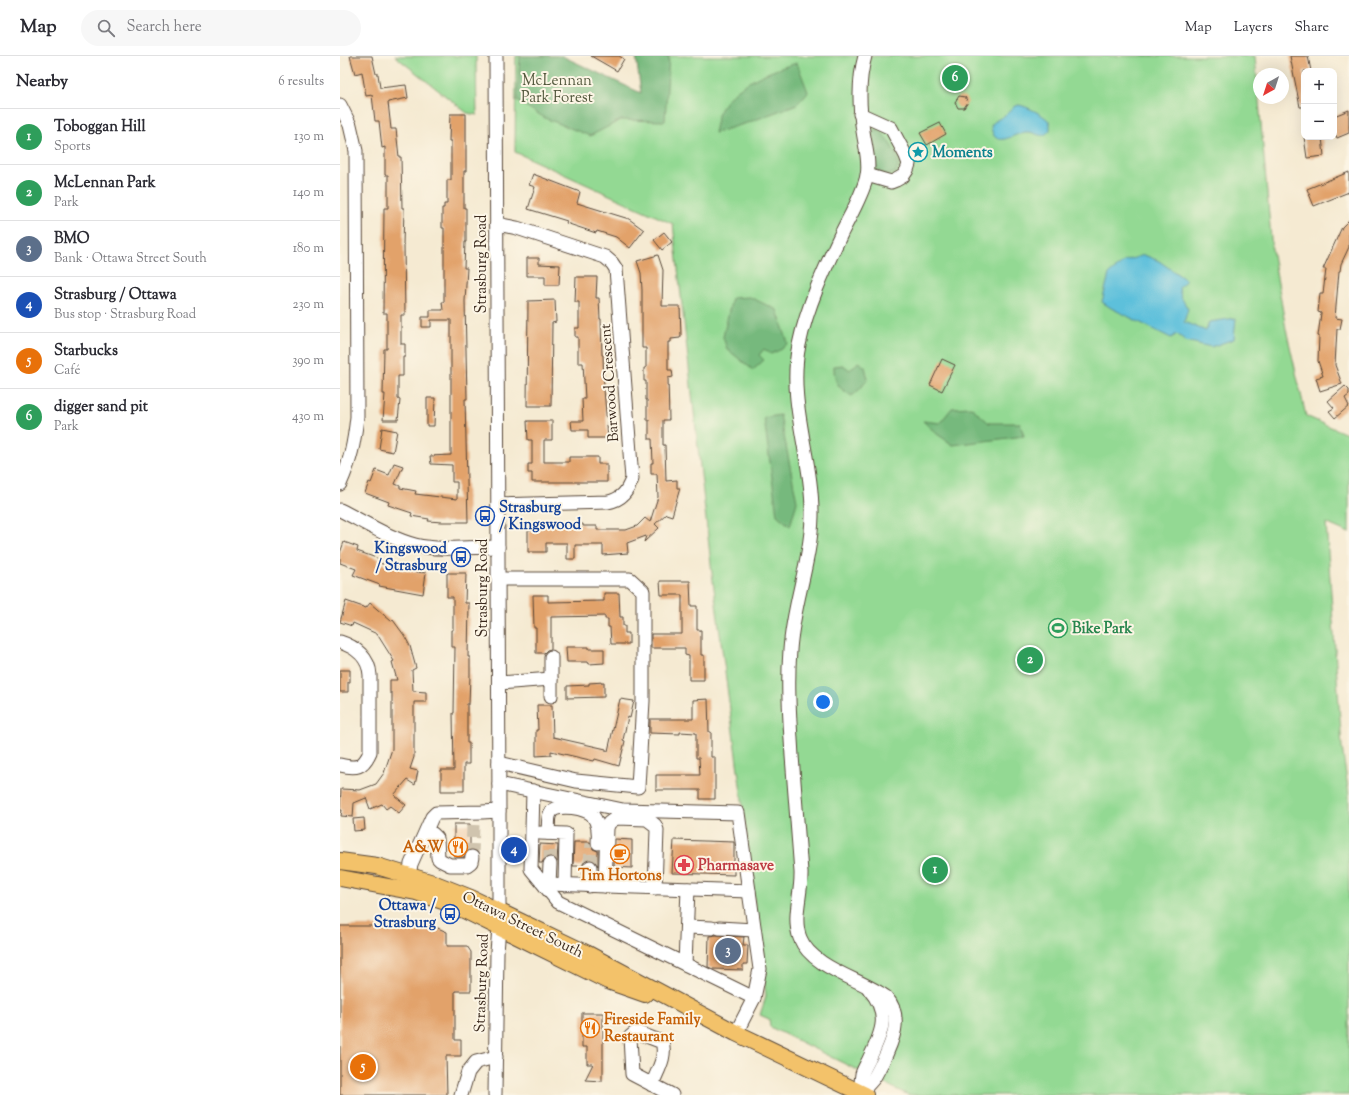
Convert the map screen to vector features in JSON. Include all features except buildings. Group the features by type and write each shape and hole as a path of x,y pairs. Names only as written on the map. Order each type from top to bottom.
{"main road":[{"name":"Ottawa Street South","path":"340,861 377,866 433,883 471,898 586,953 736,1033 861,1094"},
{"name":"Ottawa Street South","path":"340,878 416,892 460,908 608,981 697,1013"}],"street":[{"name":"Strasburg Road","path":"495,1095 497,952 499,928 496,56"},
{"path":"861,1094 873,1079 888,1051 896,1020 890,1001 864,984 815,957 800,937 797,915 801,878 789,710 789,681 790,649 793,623 811,535 812,514 812,495 796,386 799,346 817,287 857,202 867,175 866,154 860,114 861,73 865,56"},
{"path":"340,484 348,466 353,447 357,417 356,151 350,125 341,110"},
{"path":"860,114 890,128 909,164 903,176 891,182 867,175"},
{"name":"Barwood Crescent","path":"497,224 517,228 605,257 612,263 616,270 618,276 632,479 623,496 615,501 498,505"},
{"path":"340,510 392,537 416,545 433,548 498,547"},
{"path":"498,579 630,579 643,591 643,700 638,787 576,781 499,763"},
{"path":"340,642 351,647 360,654 369,667 370,675 370,752 362,764 356,767 350,768 340,765"},
{"path":"551,657 551,696"},
{"path":"499,683 551,679"},
{"path":"499,784 623,810 738,813 760,969 754,998 736,1033"},
{"path":"533,791 531,869 548,886 558,902 754,998"},
{"path":"550,837 549,816 552,810 558,807 570,808 588,811 593,815 599,828 597,886"},
{"path":"409,876 411,864 432,817 436,813 473,818 499,811"},
{"path":"597,886 609,823 618,818 647,818 652,821 657,830 655,888"},
{"path":"591,842 591,828 595,821"},
{"path":"426,832 433,834 437,838 438,858 445,863 450,865 468,865 471,862 472,857"},
{"path":"532,832 550,837 566,834 565,885"},
{"path":"548,886 550,864"},
{"path":"590,867 597,886"},
{"path":"548,886 565,885 749,891"},
{"path":"685,964 688,889"},
{"path":"687,927 754,930"},
{"path":"460,1095 468,1072 476,1062 496,1058"},
{"path":"652,1085 672,1095"}],"green space":[{"path":"395,56 476,56 477,115 467,113"},
{"path":"516,56 557,56 647,101 644,56 1255,56 1256,68 1253,68 1253,104 1259,104 1272,249 1286,329 1306,416 1349,435 1349,533 1326,523 1342,747 1349,795 1349,1095 908,1095 770,1027 769,1019 760,1015 766,996 712,573 673,224 515,152"},
{"name":"McLennan Park Forest","path":"520,56 562,56 641,93 636,56 669,56 665,121 621,120 590,136 545,118 517,101"},
{"path":"797,63 808,92 797,104 747,123 714,133 720,110 736,91 755,79 777,69"},
{"path":"874,130 879,130 882,133 895,152 898,167 896,172 893,174 884,174 879,171 875,165 871,138 871,133"},
{"path":"750,297 777,310 788,343 782,349 771,354 764,349 759,355 764,360 753,370 727,349 723,337 732,298"},
{"path":"858,362 865,367 868,379 852,396 843,390 836,381 834,366 843,365 850,370"},
{"path":"971,407 989,423 1020,423 1024,436 953,445 937,434 923,421 940,423 952,408"},
{"path":"780,415 797,502 790,526 777,515 764,418"}],"sand":[{"path":"953,68 959,68 962,71 963,80 961,88 955,88 952,92 948,89 948,77 949,72"}],"water":[{"path":"1019,105 1031,109 1045,117 1050,123 1050,130 1044,135 1027,132 1006,139 996,138 993,134 991,126 996,120 1004,116 1013,107"},
{"path":"1144,255 1159,261 1186,280 1179,288 1181,297 1188,309 1184,322 1206,331 1209,322 1236,318 1234,339 1211,347 1186,341 1177,334 1171,338 1102,302 1109,274 1125,261"}],"tunnel":[{"path":"472,857 473,824"},
{"path":"590,867 591,843"},
{"path":"550,845 550,864"}],"place":[{"name":"digger sand pit","path":"955,78"},
{"name":"Moments","path":"918,152"},
{"name":"Strasburg / Kingswood","path":"485,516"},
{"name":"Kingswood / Strasburg","path":"461,557"},
{"name":"Bike Park","path":"1058,628"},
{"name":"McLennan Park","path":"1030,660"},
{"name":"A&W","path":"458,847"},
{"name":"Strasburg / Ottawa","path":"514,850"},
{"name":"Tim Hortons","path":"620,854"},
{"name":"Pharmasave","path":"684,865"},
{"name":"Toboggan Hill","path":"935,870"},
{"name":"Ottawa / Strasburg","path":"450,914"},
{"name":"BMO","path":"728,951"},
{"name":"Fireside Family Restaurant","path":"590,1028"},
{"name":"Starbucks","path":"363,1067"}]}
